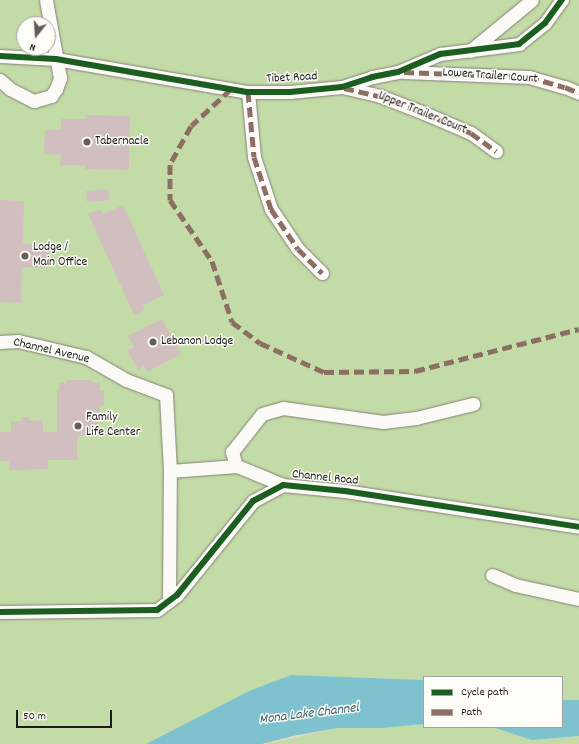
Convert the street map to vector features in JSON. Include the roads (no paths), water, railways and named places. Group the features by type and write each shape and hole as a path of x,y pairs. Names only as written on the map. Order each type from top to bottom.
{"street":[{"path":"0,80 10,89 34,101 51,96 56,89 60,78 46,0"},
{"path":"470,51 532,0"},
{"name":"Tibet Road","path":"0,56 56,59 248,92 290,92 342,87 372,77 398,72 440,54 519,44 545,23 562,0"},
{"name":"Lower Trailer Court","path":"398,72 529,77 565,87 579,93"},
{"name":"Upper Trailer Court","path":"342,87 380,96 424,113 471,133 496,151"},
{"path":"248,92 254,157 271,209 298,249 322,273"},
{"name":"Channel Avenue","path":"0,342 18,342 86,357 126,380 166,395 170,471"},
{"path":"236,466 232,452 262,414 283,408 383,422 416,418 473,404"},
{"path":"169,601 170,471 236,466 283,485"},
{"name":"Channel Road","path":"0,612 157,610 177,595 253,501 283,485 345,491 579,527"},
{"path":"492,575 516,585 579,599"}],"water":[{"name":"Mona Lake Channel","path":"291,675 423,680 423,724 381,728 337,728 293,736 262,744 146,744 249,691"},
{"path":"563,700 579,700 579,736 532,740 495,728 563,728"}],"place":[{"name":"Tabernacle","path":"87,142"},
{"name":"Lodge / Main Office","path":"25,256"},
{"name":"Lebanon Lodge","path":"153,342"},
{"name":"Family Life Center","path":"78,426"}]}
